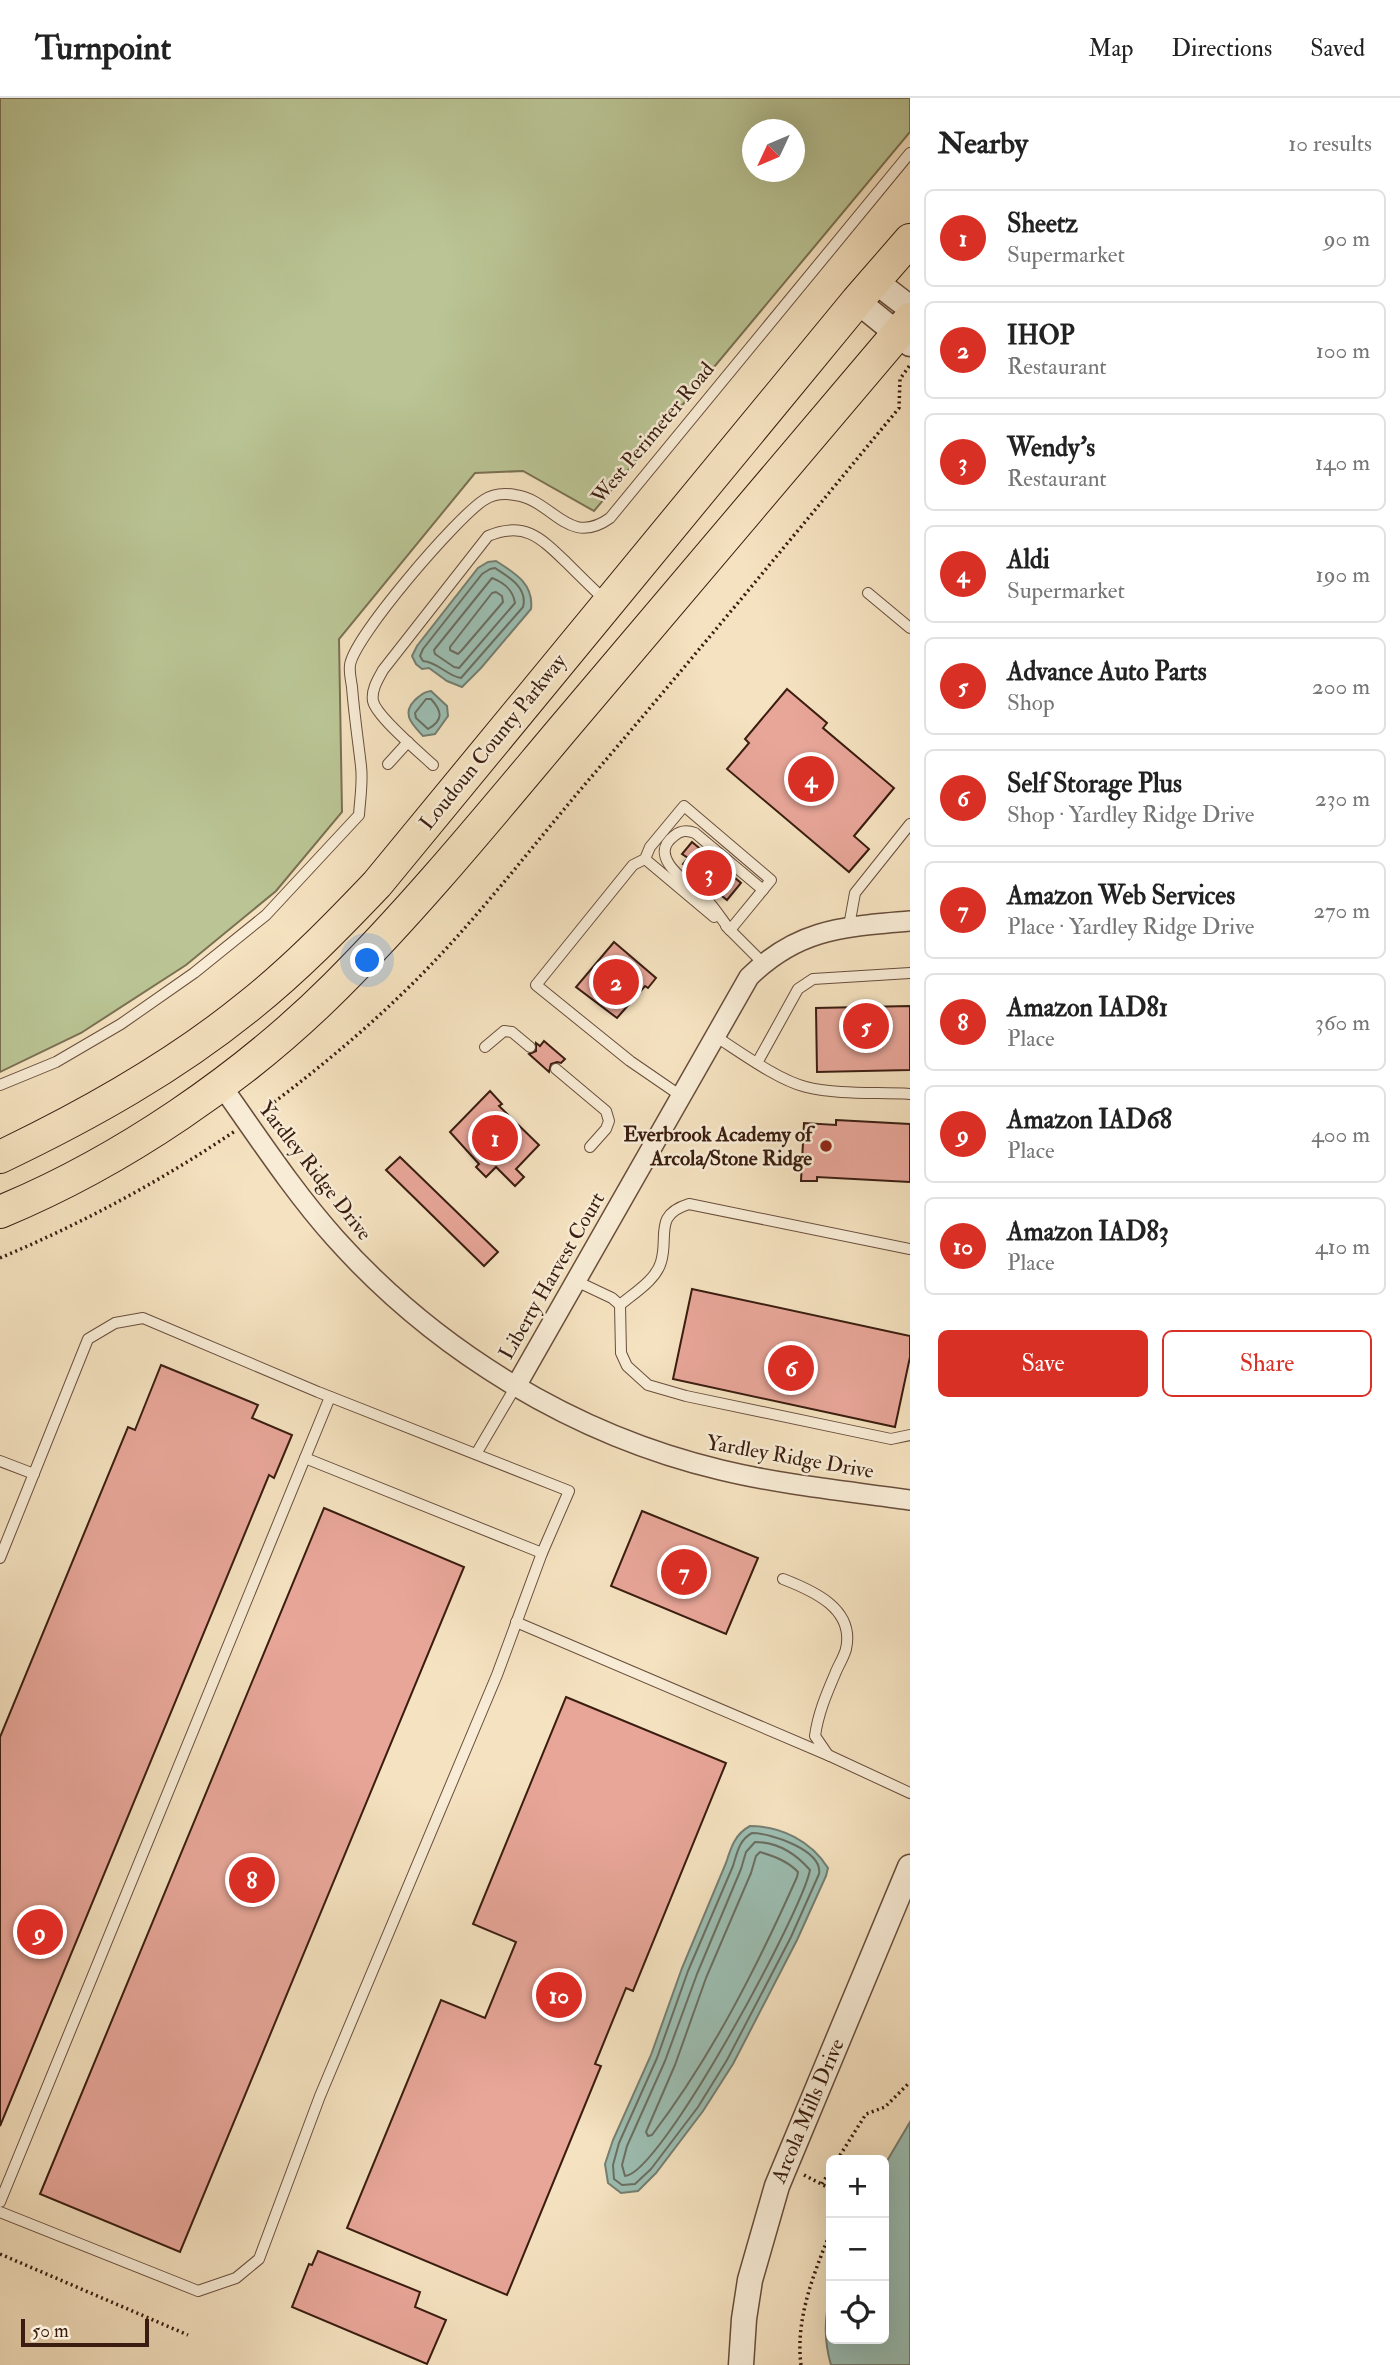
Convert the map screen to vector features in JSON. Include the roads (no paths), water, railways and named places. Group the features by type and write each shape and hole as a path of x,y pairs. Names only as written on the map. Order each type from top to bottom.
{"main road":[{"name":"Loudoun County Parkway","path":"0,1157 137,1085 250,1005 343,919 377,884 607,602 910,240"},
{"name":"Loudoun County Parkway","path":"0,1212 105,1160 221,1086 283,1035 335,987 435,879 907,326"},
{"path":"221,1086 214,1065 214,1053 218,1043 250,1005"}],"street":[{"path":"866,291 907,326"},
{"name":"Liberty Harvest Court","path":"516,1386 749,977 778,951 823,932 849,926 910,921"},
{"name":"Yardley Ridge Drive","path":"221,1086 310,1209 360,1265 425,1323 479,1363 516,1386 589,1423 677,1458 742,1475 910,1500"},
{"name":"Arcola Mills Drive","path":"741,2365 750,2280 776,2186 910,1867"}],"lane":[{"name":"West Perimeter Road","path":"0,1085 56,1062 121,1024 194,973 266,915 359,815 361,770 350,665 360,642 420,565 464,516 484,499 498,494 517,495 535,502 567,524 584,529 599,526 610,518 910,153"},
{"path":"433,765 381,714 373,702 374,686 383,670 488,536 513,530 529,532 544,541 607,602"},
{"path":"869,593 910,628"},
{"path":"388,764 408,742"},
{"path":"681,1096 630,1061 536,985 633,865 645,859 650,847 684,806 771,880 730,930"},
{"path":"849,926 855,893 910,824"},
{"path":"730,930 707,900 672,870 664,849 668,842 681,831 695,833 763,890"},
{"path":"645,859 730,930 763,963"},
{"path":"757,1063 798,989 805,983 813,979 910,973"},
{"path":"485,1047 504,1031 512,1032 530,1047"},
{"path":"715,1036 757,1063 805,1087 910,1094"},
{"path":"556,1069 606,1111 610,1121 590,1147"},
{"path":"620,1305 653,1277 661,1262 663,1230 668,1216 677,1208 689,1204 910,1249"},
{"path":"576,1281 612,1298 620,1305 621,1353 627,1366 648,1385 686,1396 891,1439 910,1436"},
{"path":"0,1558 88,1339 115,1323 143,1318 330,1397 569,1491 542,1553 496,1675 320,2096 259,2259 236,2277 198,2291 0,2212"},
{"path":"476,1454 516,1386"},
{"path":"0,2202 330,1397"},
{"path":"305,1458 542,1553"},
{"path":"0,1461 34,1474"},
{"path":"783,1579 806,1587 829,1601 845,1622 846,1648 818,1715 815,1736 830,1756"},
{"path":"516,1622 910,1793"}],"water":[{"path":"496,561 522,580 529,593 531,609 462,687 447,681 429,668 422,669 412,656 417,646 478,568"},
{"path":"431,691 447,706 448,716 435,734 423,736 408,714 411,705 419,697"},
{"path":"750,1826 784,1832 804,1843 828,1868 826,1876 797,1940 733,2064 703,2111 656,2173 638,2191 621,2193 608,2183 605,2164 613,2140 651,2055 682,1968 732,1846 737,1837"},
{"path":"910,2122 910,2365 831,2365 827,2344 889,2344 889,2158"}],"place":[{"name":"Aldi","path":"811,779"},
{"name":"Wendy's","path":"709,873"},
{"name":"IHOP","path":"616,982"},
{"name":"Advance Auto Parts","path":"866,1026"},
{"name":"Sheetz","path":"495,1138"},
{"name":"Everbrook Academy of Arcola/Stone Ridge","path":"826,1146"},
{"name":"Self Storage Plus","path":"791,1368"},
{"name":"Amazon Web Services","path":"684,1572"},
{"name":"Amazon IAD81","path":"252,1880"},
{"name":"Amazon IAD68","path":"40,1932"},
{"name":"Amazon IAD83","path":"559,1995"}]}
